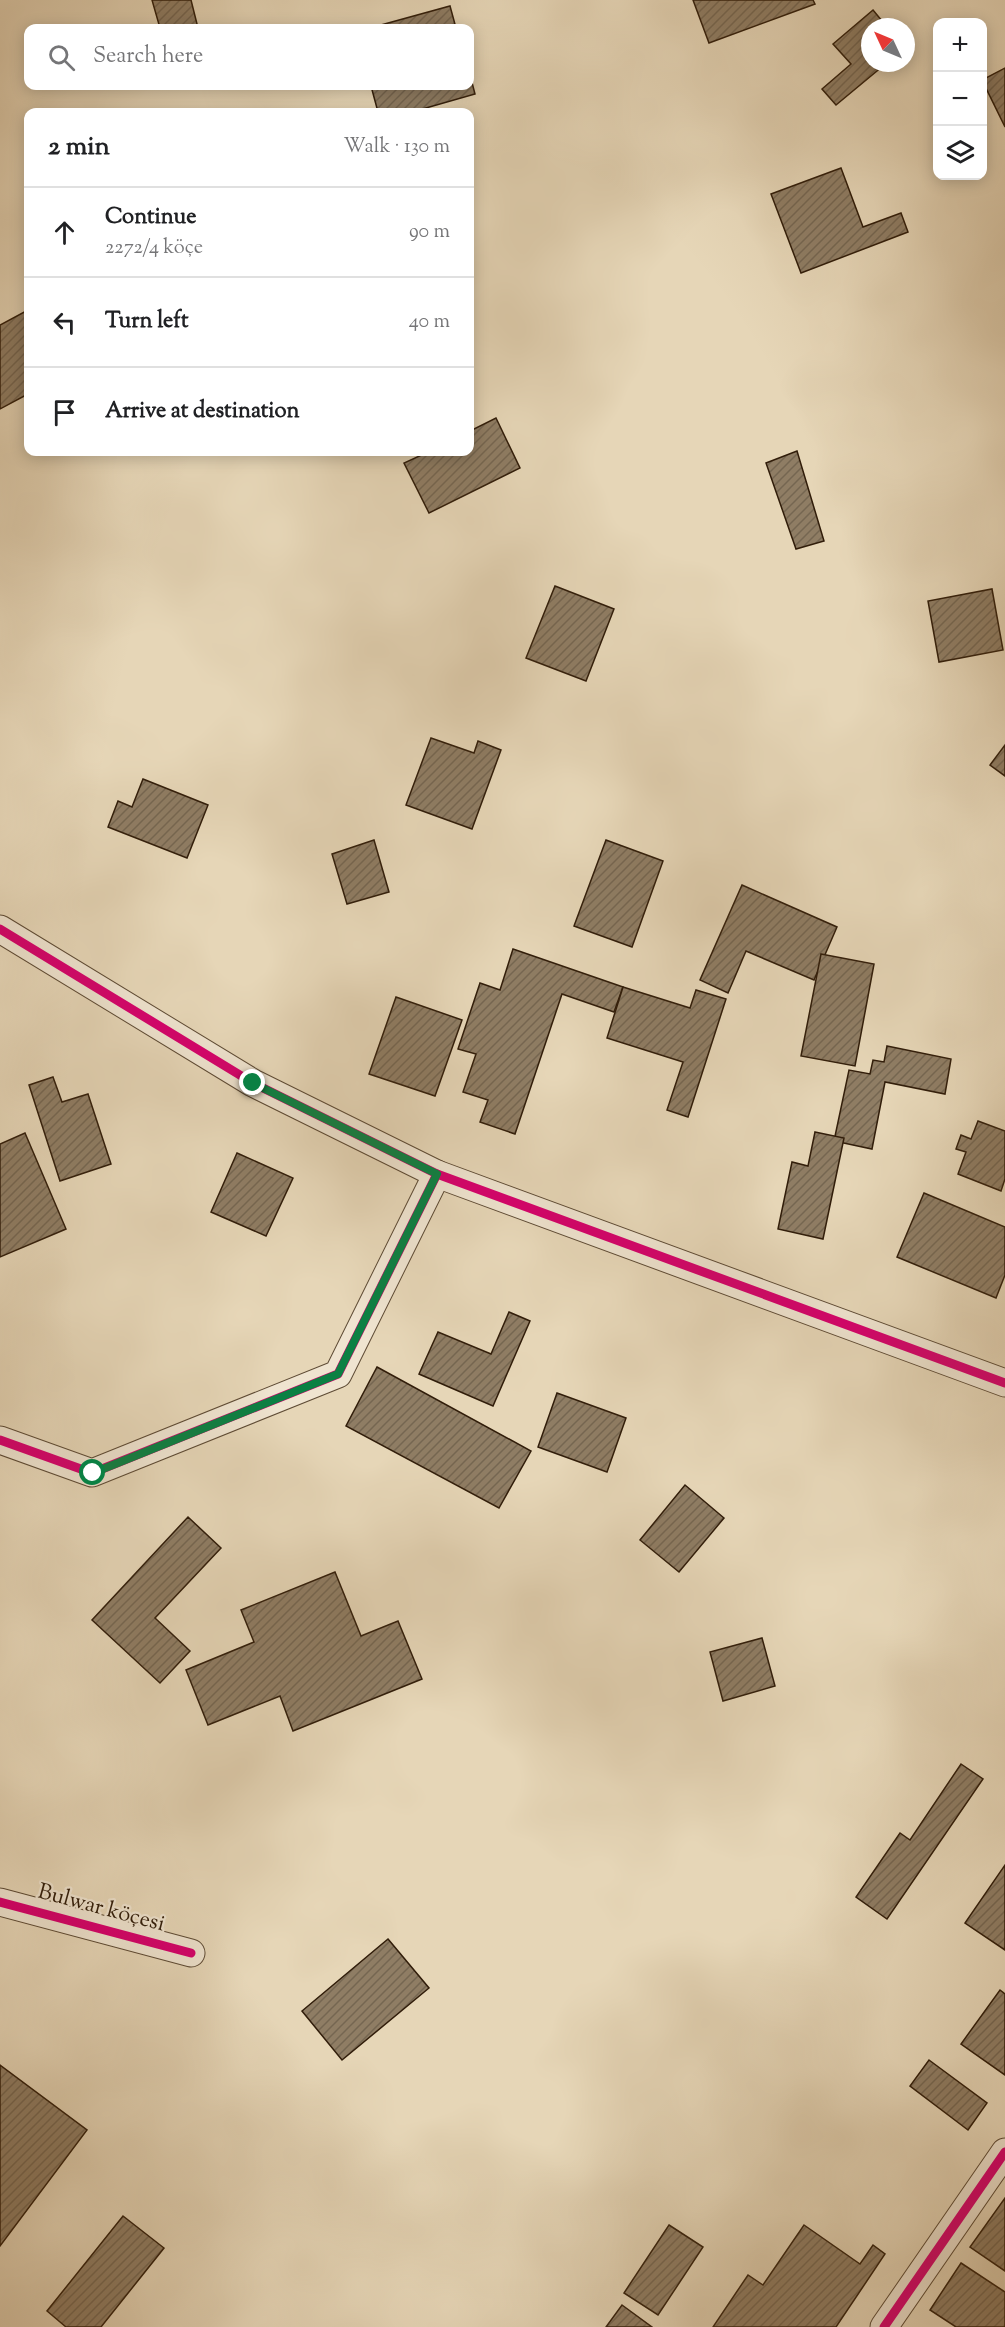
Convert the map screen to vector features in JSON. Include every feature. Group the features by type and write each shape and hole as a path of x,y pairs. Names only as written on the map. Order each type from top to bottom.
{"street":[{"path":"0,929 253,1083 437,1174 1005,1383"},
{"path":"0,1440 93,1473 338,1374 437,1174"},
{"name":"Bulwar köçesi","path":"0,1902 192,1953"},
{"path":"884,2327 1005,2152"}],"building":[{"path":"152,0 191,0 197,24 159,24"},
{"path":"693,0 813,0 815,4 709,43"},
{"path":"450,6 455,24 385,24"},
{"path":"873,10 880,18 864,18"},
{"path":"861,20 861,72 876,72 836,105 822,89 851,64 833,44"},
{"path":"1005,68 1005,127 987,90 987,77"},
{"path":"372,90 474,90 475,94 426,108 377,108"},
{"path":"841,168 863,227 901,213 908,232 801,273 771,194"},
{"path":"24,312 24,396 0,409 0,325"},
{"path":"496,418 520,468 429,513 404,463 419,456 474,456 474,429"},
{"path":"797,451 824,541 796,549 766,463"},
{"path":"555,586 614,609 586,681 526,658"},
{"path":"992,589 1003,650 939,662 928,601"},
{"path":"431,738 474,753 478,741 501,750 472,829 406,805"},
{"path":"1005,745 1005,776 990,765"},
{"path":"143,779 208,805 187,858 108,827 118,801 132,807"},
{"path":"374,840 389,892 347,904 332,854"},
{"path":"606,840 663,861 632,947 574,926"},
{"path":"742,885 837,927 814,980 746,951 728,993 700,980"},
{"path":"513,949 623,987 614,1012 562,994 515,1134 480,1122 488,1100 463,1092 476,1054 458,1049 480,983 500,990"},
{"path":"821,954 874,964 855,1066 801,1056"},
{"path":"623,987 690,1008 696,990 726,999 688,1117 667,1110 683,1062 607,1038"},
{"path":"396,997 462,1020 435,1096 369,1074"},
{"path":"887,1046 951,1059 945,1094 885,1082 872,1149 834,1141 849,1070 870,1074 873,1060 884,1062"},
{"path":"53,1077 62,1102 88,1094 111,1164 60,1181 29,1085"},
{"path":"978,1121 1005,1131 1005,1179 1001,1191 958,1174 966,1152 956,1149 961,1135 971,1139"},
{"path":"815,1132 844,1138 823,1239 778,1229 792,1162 808,1166"},
{"path":"25,1133 66,1229 0,1257 0,1144"},
{"path":"237,1153 293,1178 266,1236 211,1212"},
{"path":"924,1193 1005,1227 1005,1275 996,1298 897,1257"},
{"path":"509,1312 530,1321 493,1406 419,1374 438,1332 491,1354"},
{"path":"377,1367 531,1451 499,1508 346,1426"},
{"path":"557,1393 626,1418 607,1472 538,1447"},
{"path":"685,1485 724,1518 679,1572 640,1540"},
{"path":"188,1517 221,1548 155,1618 190,1651 160,1683 92,1620"},
{"path":"335,1572 361,1636 398,1621 422,1679 293,1731 280,1696 208,1725 186,1670 254,1642 241,1610"},
{"path":"762,1638 775,1686 723,1701 710,1652"},
{"path":"961,1764 983,1779 887,1919 856,1897 900,1833 910,1840"},
{"path":"1005,1865 1005,1950 965,1923"},
{"path":"388,1939 429,1988 342,2060 302,2011"},
{"path":"1000,1990 1005,1994 1005,2075 961,2044"},
{"path":"929,2060 987,2103 968,2130 910,2086"},
{"path":"0,2065 87,2130 0,2246"},
{"path":"1005,2198 1005,2271 970,2247"},
{"path":"123,2216 164,2248 101,2327 66,2327 47,2311"},
{"path":"669,2225 703,2247 658,2315 624,2293"},
{"path":"804,2225 860,2264 873,2245 885,2254 836,2327 713,2327 748,2275 763,2285"},
{"path":"961,2263 1005,2292 1005,2327 956,2327 930,2310"},
{"path":"622,2305 652,2327 606,2327"}],"cycle path":[{"path":"0,929 253,1083 437,1174 1005,1383"},
{"path":"0,1440 92,1473 338,1374 437,1174"},
{"path":"0,1902 191,1953"},
{"path":"884,2327 1005,2152"}],"route":[{"path":"93,1473 338,1374 437,1174 253,1083"}]}
